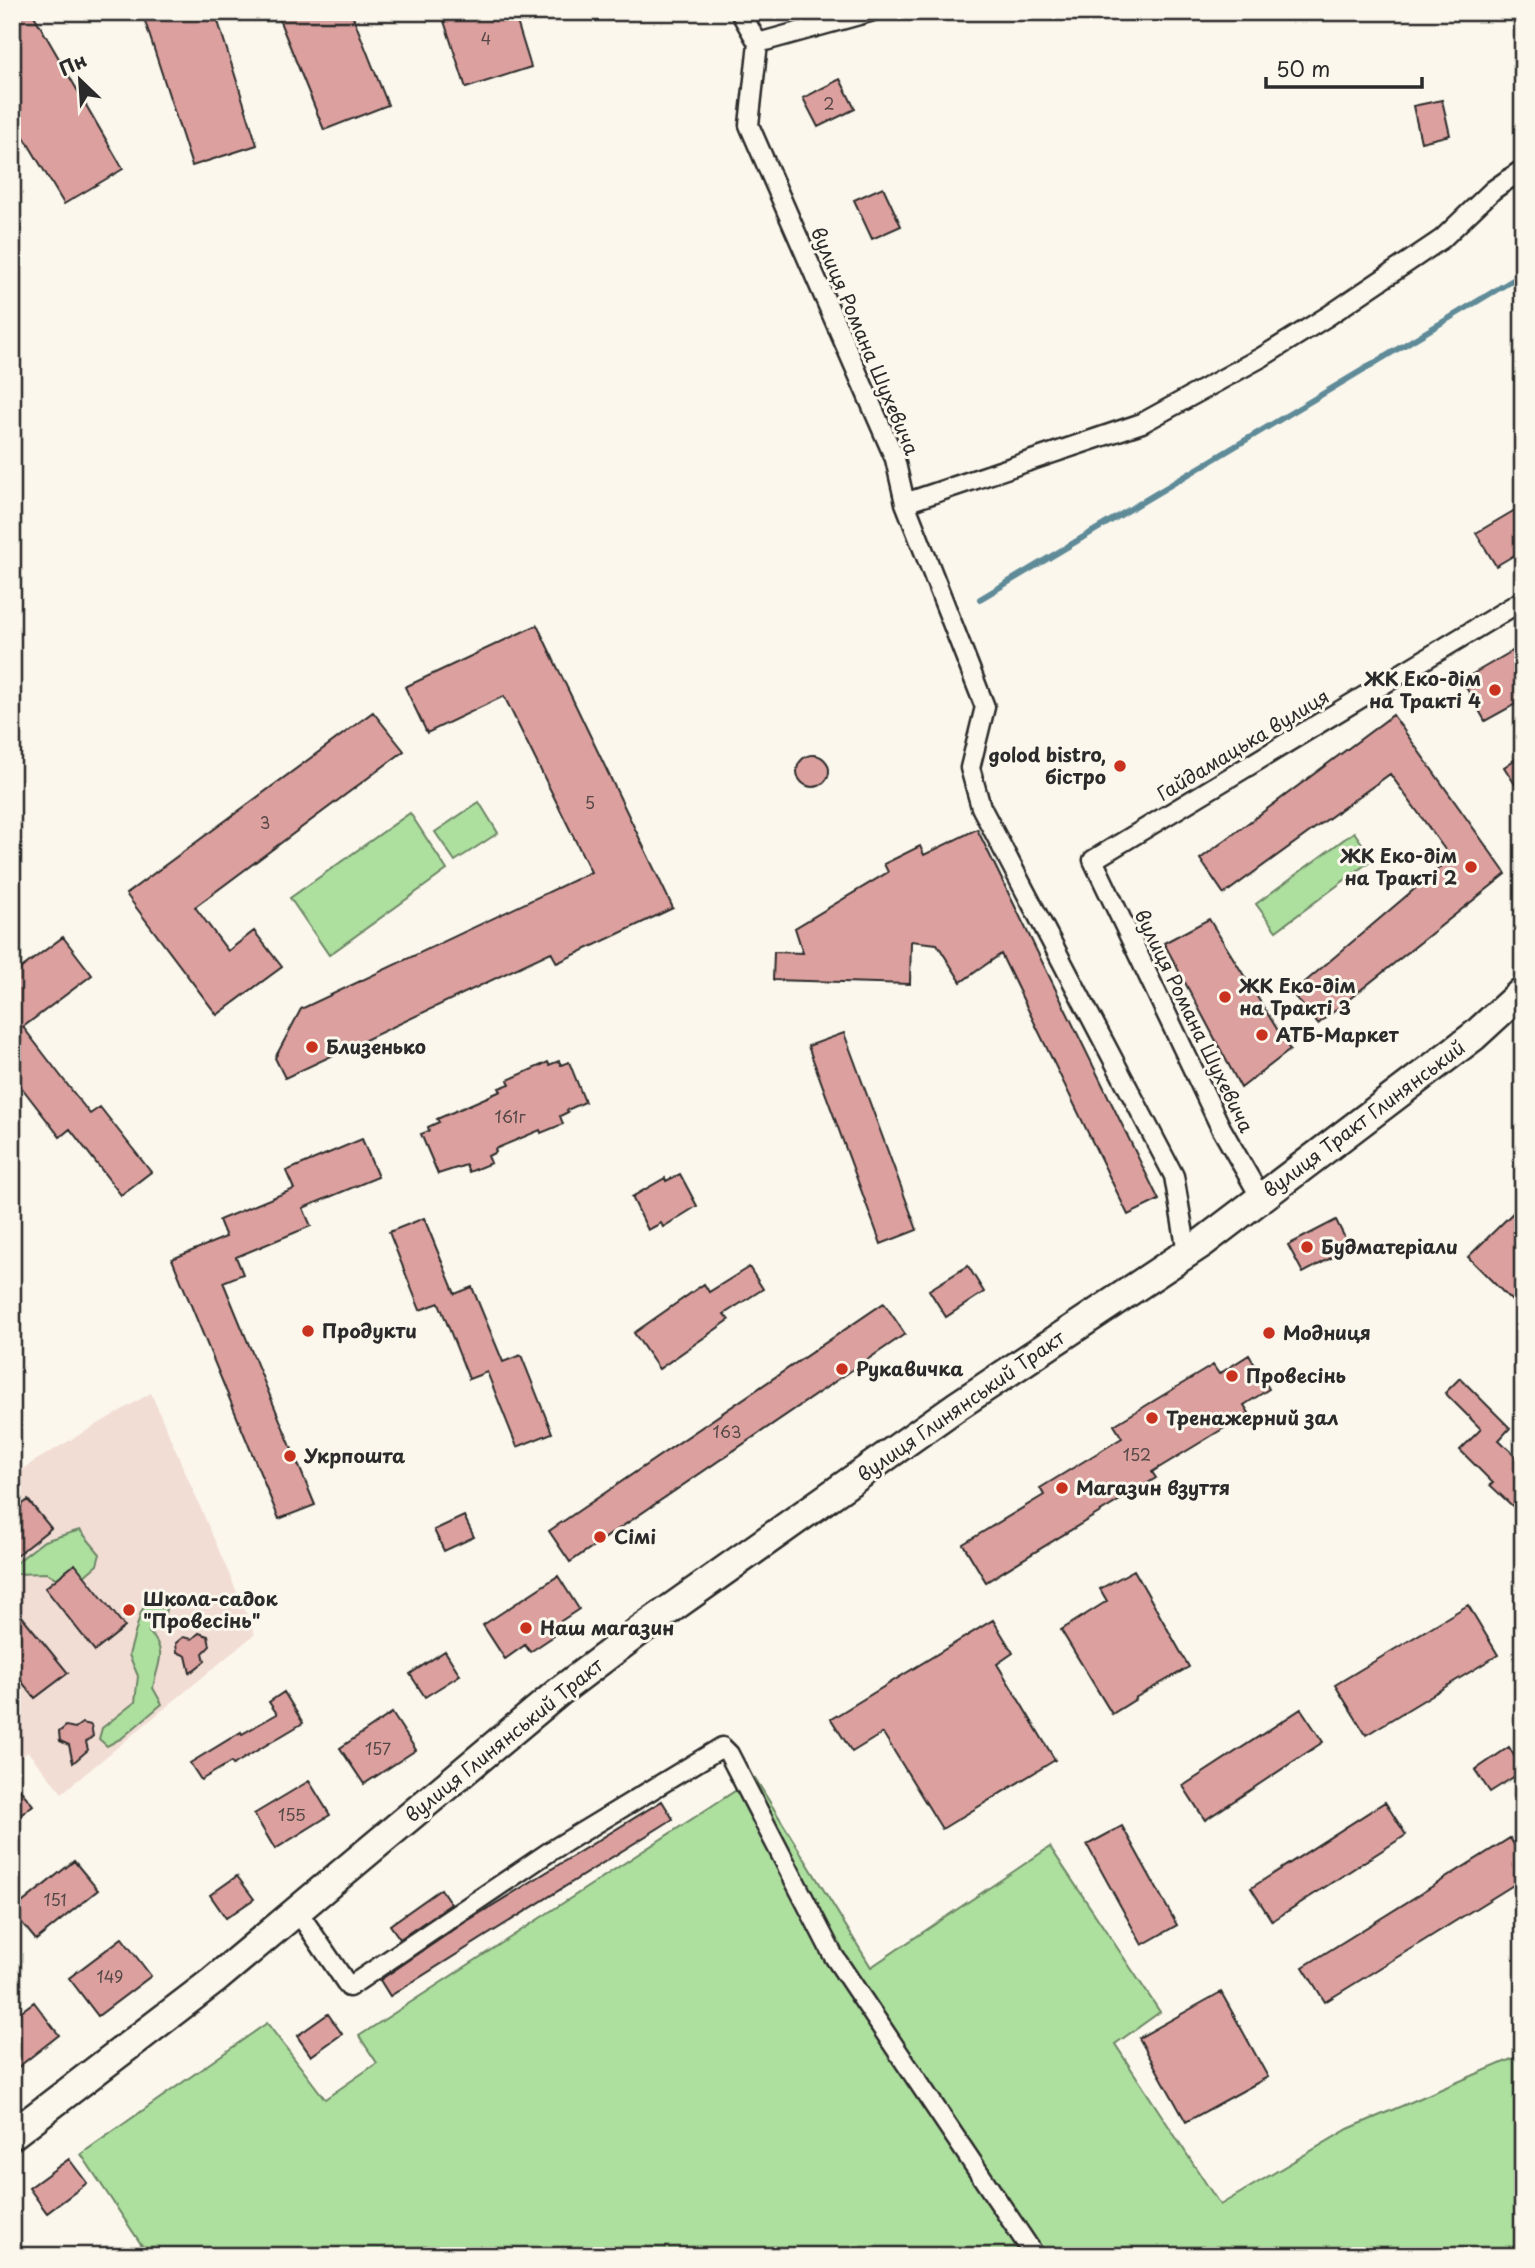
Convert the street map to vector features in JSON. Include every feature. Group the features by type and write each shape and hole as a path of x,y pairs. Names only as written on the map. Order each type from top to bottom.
{"main road":[{"name":"вулиця Тракт Глинянський","path":"1194,1247 1474,1036 1523,992"},
{"name":"вулиця Глинянський Тракт","path":"12,2135 213,1981 560,1691 642,1629 957,1406 1194,1247"}],"street":[{"path":"740,12 758,43 870,12"},
{"name":"вулиця Романа Шухевича","path":"758,43 748,125 895,458 905,503 985,707 970,768 981,807 1174,1176 1194,1247"},
{"path":"905,503 1142,423 1262,357 1328,316 1443,239 1493,190 1523,169"},
{"name":"Гайдамацька вулиця","path":"1093,860 1523,600"},
{"name":"вулиця Романа Шухевича","path":"1093,860 1221,1128 1261,1198"},
{"path":"296,1909 349,1987 549,1852 722,1748 729,1754 833,1955 1035,2256"}],"shaded area":[{"name":"Школа-садок \"Провесінь\"","path":"151,1393 255,1634 62,1793 28,1752 12,1763 12,1478 33,1462"}],"green space":[{"path":"479,802 498,833 455,861 435,832"},
{"path":"410,813 447,870 329,955 290,898"},
{"path":"1354,832 1373,859 1276,931 1256,904"},
{"path":"80,1530 100,1554 97,1565 83,1577 60,1580 46,1573 16,1574 13,1565 44,1541"},
{"path":"146,1604 166,1609 163,1623 149,1632 159,1646 159,1665 153,1688 162,1704 122,1738 107,1746 99,1739 102,1728 135,1702 138,1676 129,1655 141,1612"},
{"path":"755,1778 871,1967 1050,1847 1160,2012 1115,2044 1220,2205 1348,2129 1523,2054 1523,2256 149,2256 81,2154 267,2023 325,2099 377,2063 359,2036"}],"building":[{"path":"12,12 32,12 123,169 64,204 12,117"},
{"path":"142,12 215,12 257,145 192,166"},
{"path":"276,12 351,12 388,105 324,130"},
{"path":"441,12 514,12 531,67 466,88"},
{"path":"840,79 855,109 818,127 803,98"},
{"path":"1442,100 1450,135 1421,142 1413,106"},
{"path":"883,187 901,226 872,239 854,200"},
{"path":"1515,510 1523,523 1523,550 1496,566 1476,533"},
{"path":"537,625 673,908 557,963 551,952 285,1078 275,1058 301,1009 591,872 504,696 427,733 405,687"},
{"name":"ЖК Еко-дім на Тракті 4","path":"1523,645 1523,700 1485,721 1462,680"},
{"path":"373,712 404,751 195,907 228,951 254,931 282,967 217,1015 126,894"},
{"name":"ЖК Еко-дім на Тракті 2","path":"1393,715 1506,874 1318,1024 1292,993 1451,858 1390,774 1224,894 1200,859"},
{"path":"1523,754 1523,797 1504,767"},
{"path":"813,755 824,760 829,771 824,782 813,787 802,782 797,771 802,760"},
{"path":"977,829 1159,1200 1128,1215 1001,954 961,982 937,944 911,941 910,984 773,980 774,952 803,953 795,928 888,872 884,864 920,846 924,855"},
{"name":"ЖК Еко-дім на Тракті 3","path":"1209,919 1290,1050 1241,1088 1164,943"},
{"path":"63,937 92,975 23,1027 90,1114 100,1107 151,1172 121,1195 70,1129 60,1137 12,1075 12,975"},
{"path":"844,1033 917,1230 881,1244 808,1046"},
{"path":"559,1061 561,1065 569,1062 585,1102 560,1116 563,1124 541,1133 540,1130 495,1149 496,1152 488,1156 491,1163 469,1172 466,1165 438,1174 421,1134 429,1131 428,1127 439,1122 437,1119 501,1091 499,1088 510,1084 508,1080 548,1062 549,1065"},
{"path":"362,1139 378,1177 303,1208 311,1226 236,1257 243,1274 223,1282 315,1505 279,1519 172,1259 226,1237 219,1220 294,1189 286,1171"},
{"path":"680,1174 697,1206 663,1227 661,1223 648,1230 632,1197 665,1178 666,1181"},
{"path":"1523,1203 1523,1312 1468,1257"},
{"path":"424,1218 455,1294 472,1287 503,1362 521,1355 552,1433 517,1447 487,1372 469,1379 439,1303 420,1310 389,1232"},
{"path":"1336,1220 1350,1248 1303,1273 1288,1245"},
{"path":"968,1266 984,1292 946,1317 929,1290"},
{"path":"749,1267 763,1289 724,1314 729,1320 659,1369 634,1333 704,1284 709,1292"},
{"path":"884,1303 905,1334 570,1562 549,1531"},
{"path":"1249,1355 1269,1389 1244,1405 1249,1413 1152,1472 1156,1478 986,1582 963,1544 1044,1495 1040,1488 1122,1438 1114,1425 1213,1365 1219,1374"},
{"path":"1460,1378 1510,1428 1499,1440 1523,1463 1523,1516 1490,1485 1493,1483 1460,1450 1481,1429 1445,1393"},
{"path":"28,1500 51,1528 12,1559 12,1512"},
{"path":"464,1516 474,1537 444,1551 434,1530"},
{"path":"75,1564 125,1627 95,1651 45,1588"},
{"path":"1134,1570 1189,1667 1112,1714 1061,1630 1107,1601 1100,1589"},
{"path":"558,1576 579,1609 549,1629 554,1636 530,1652 525,1645 505,1659 483,1625"},
{"path":"12,1604 68,1673 35,1698 12,1670"},
{"path":"1468,1605 1498,1655 1366,1735 1335,1685"},
{"path":"993,1620 1013,1653 997,1664 1055,1760 942,1829 883,1733 852,1752 831,1719"},
{"path":"199,1633 208,1636 210,1646 203,1653 205,1661 190,1673 186,1656 177,1652 176,1643 183,1637 192,1639"},
{"path":"445,1651 460,1675 425,1697 410,1674"},
{"path":"284,1692 303,1723 233,1765 231,1762 201,1780 190,1763 277,1714 269,1702"},
{"path":"1301,1709 1323,1742 1205,1820 1183,1786"},
{"path":"392,1713 416,1750 364,1784 340,1748"},
{"path":"82,1723 91,1725 93,1736 86,1742 88,1750 73,1763 69,1745 60,1741 59,1732 66,1726 75,1728"},
{"path":"1509,1747 1523,1771 1490,1792 1475,1770"},
{"path":"12,1780 33,1805 12,1822"},
{"path":"309,1781 330,1815 275,1849 254,1814"},
{"path":"662,1801 673,1819 390,1996 380,1980 464,1923"},
{"path":"1385,1802 1406,1835 1272,1921 1251,1888"},
{"path":"1122,1826 1177,1925 1142,1945 1087,1845"},
{"path":"1510,1838 1523,1859 1523,1879 1325,2002 1303,1967"},
{"path":"74,1861 98,1890 36,1940 12,1911"},
{"path":"237,1876 254,1899 226,1918 210,1895"},
{"path":"441,1889 451,1904 400,1939 390,1925"},
{"path":"122,1938 151,1976 98,2016 69,1978"},
{"path":"1221,1992 1268,2077 1186,2122 1139,2038"},
{"path":"34,2002 59,2035 12,2072 12,2018"},
{"path":"328,2014 342,2034 311,2056 297,2036"},
{"path":"69,2159 87,2183 47,2213 29,2188"}],"waterway":[{"path":"980,599 1523,274"}],"place":[{"name":"ЖК Еко-дім на Тракті 4","path":"1495,690"},
{"name":"golod bistro, бістро","path":"1120,766"},
{"name":"ЖК Еко-дім на Тракті 2","path":"1471,867"},
{"name":"ЖК Еко-дім на Тракті 3","path":"1225,997"},
{"name":"АТБ-Маркет","path":"1262,1035"},
{"name":"Близенько","path":"312,1047"},
{"name":"Будматеріали","path":"1307,1247"},
{"name":"Продукти","path":"308,1331"},
{"name":"Модниця","path":"1269,1333"},
{"name":"Рукавичка","path":"842,1369"},
{"name":"Провесінь","path":"1232,1376"},
{"name":"Тренажерний зал","path":"1152,1418"},
{"name":"Укрпошта","path":"290,1456"},
{"name":"Магазин взуття","path":"1062,1488"},
{"name":"Сімі","path":"600,1537"},
{"name":"Школа-садок \"Провесінь\"","path":"129,1610"},
{"name":"Наш магазин","path":"526,1628"}]}
